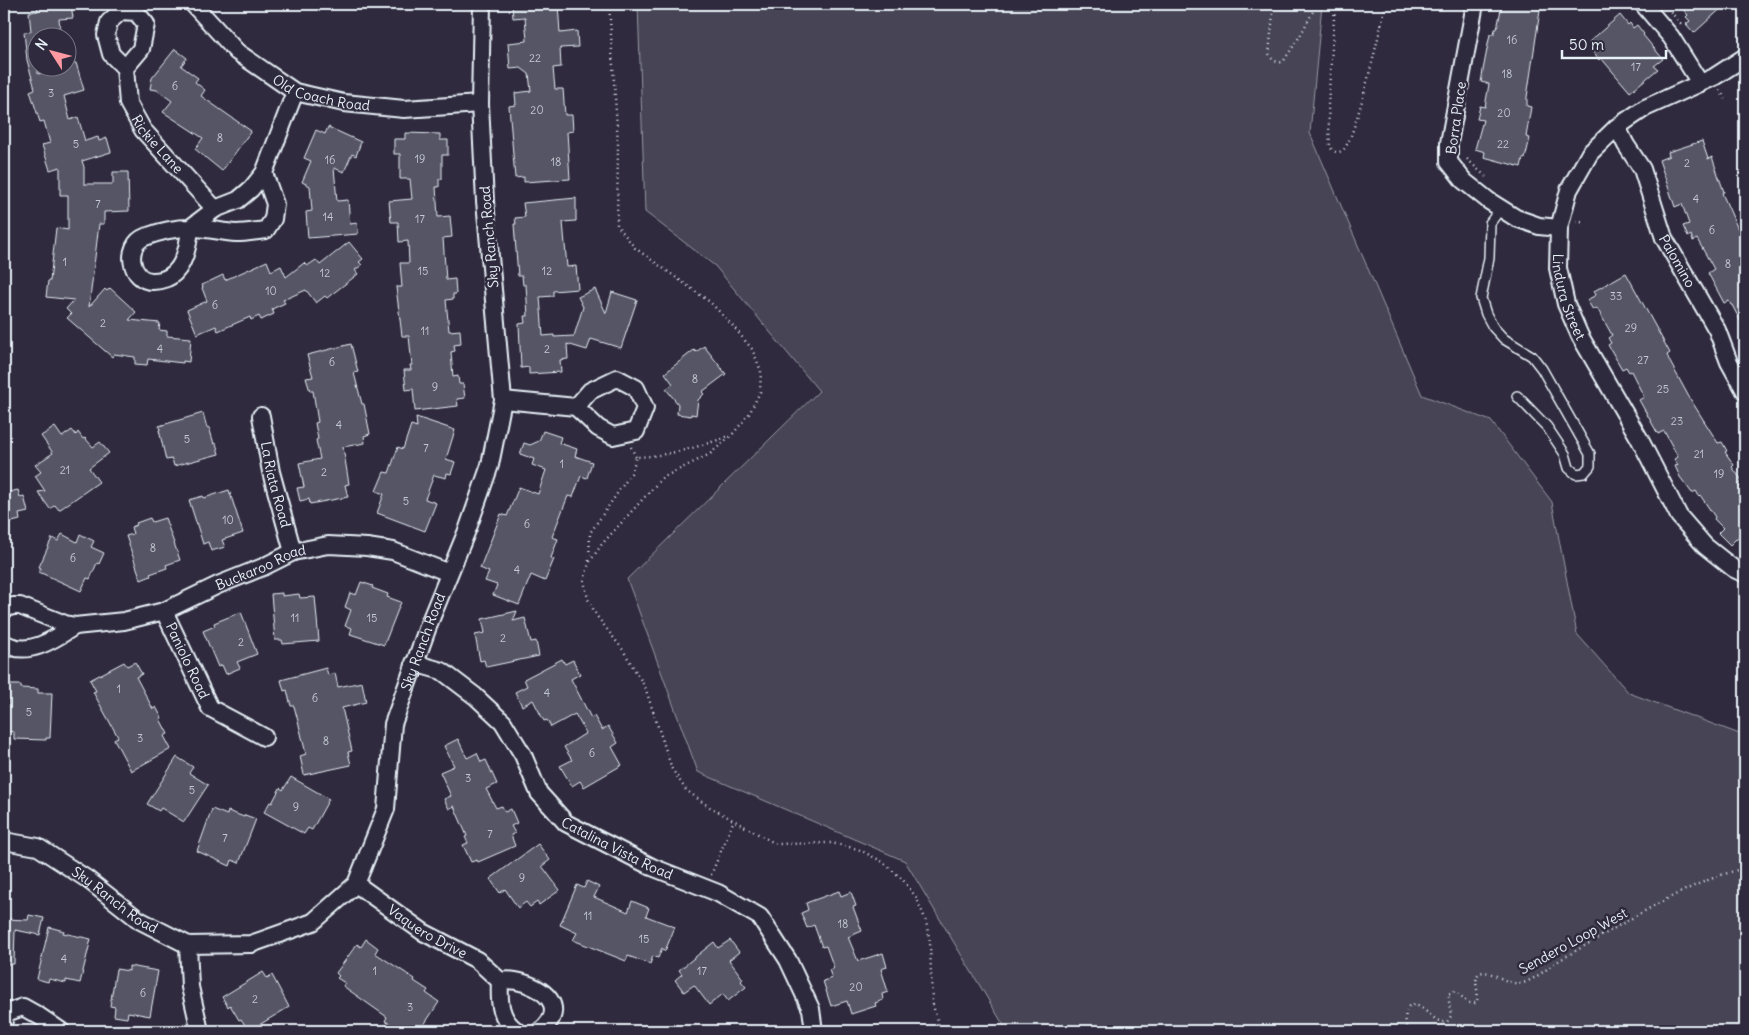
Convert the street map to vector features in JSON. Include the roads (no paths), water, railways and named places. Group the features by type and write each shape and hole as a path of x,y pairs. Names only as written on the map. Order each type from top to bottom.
{"street":[{"name":"Old Coach Road","path":"194,4 237,52 295,92 344,103 404,110 480,104"},
{"name":"Sky Ranch Road","path":"4,841 38,847 88,879 139,920 188,945 251,944 313,922 356,884 386,809 393,724 414,663 468,528 490,465 503,400 484,201 480,104 482,4"},
{"name":"Borra Place","path":"1475,4 1449,143 1450,162 1464,181 1516,218 1539,226 1561,222"},
{"path":"1643,4 1671,37 1700,84"},
{"name":"Lindura Street","path":"1745,57 1714,77 1645,108 1616,127 1590,153 1569,190 1561,222 1558,268 1566,304 1580,336 1639,438 1679,516 1705,546 1734,570 1745,574"},
{"name":"Rickie Lane","path":"125,68 128,103 143,130 215,209"},
{"path":"264,174 275,204 273,219 266,230 236,233 190,228 215,209 238,200 252,189 264,174 295,92"},
{"name":"Palomino","path":"1616,127 1642,169 1664,238 1717,330 1729,362 1745,391"},
{"path":"503,400 576,407"},
{"name":"La Riata Road","path":"261,416 271,472 293,552"},
{"name":"Buckaroo Road","path":"4,609 20,606 65,624 75,626 124,621 164,611 293,552 328,545 367,547 393,551 450,573"},
{"name":"Paniolo Road","path":"164,611 210,708 264,737"},
{"name":"Buckaroo Road","path":"4,643 12,647 37,646 48,642 75,626"},
{"name":"Catalina Vista Road","path":"414,663 442,671 475,696 503,722 523,755 538,793 566,823 652,867 718,893 760,917 788,960 811,1009 814,1031"},
{"name":"Vaquero Drive","path":"356,884 423,932 477,960 500,981"},
{"path":"188,945 190,987 200,1031"},
{"path":"517,1031 510,1027 503,1017 499,997 500,981 515,980 532,986 544,993 552,1002 554,1011 550,1021 540,1031"},
{"path":"4,1021 6,1013 22,1007 61,1031"}],"lane":[{"path":"1501,208 1490,223 1489,258 1481,298 1486,314 1493,328 1504,339 1532,356 1552,383 1590,454 1590,466 1584,473 1576,474 1569,468 1565,454 1547,427 1517,396"}]}
